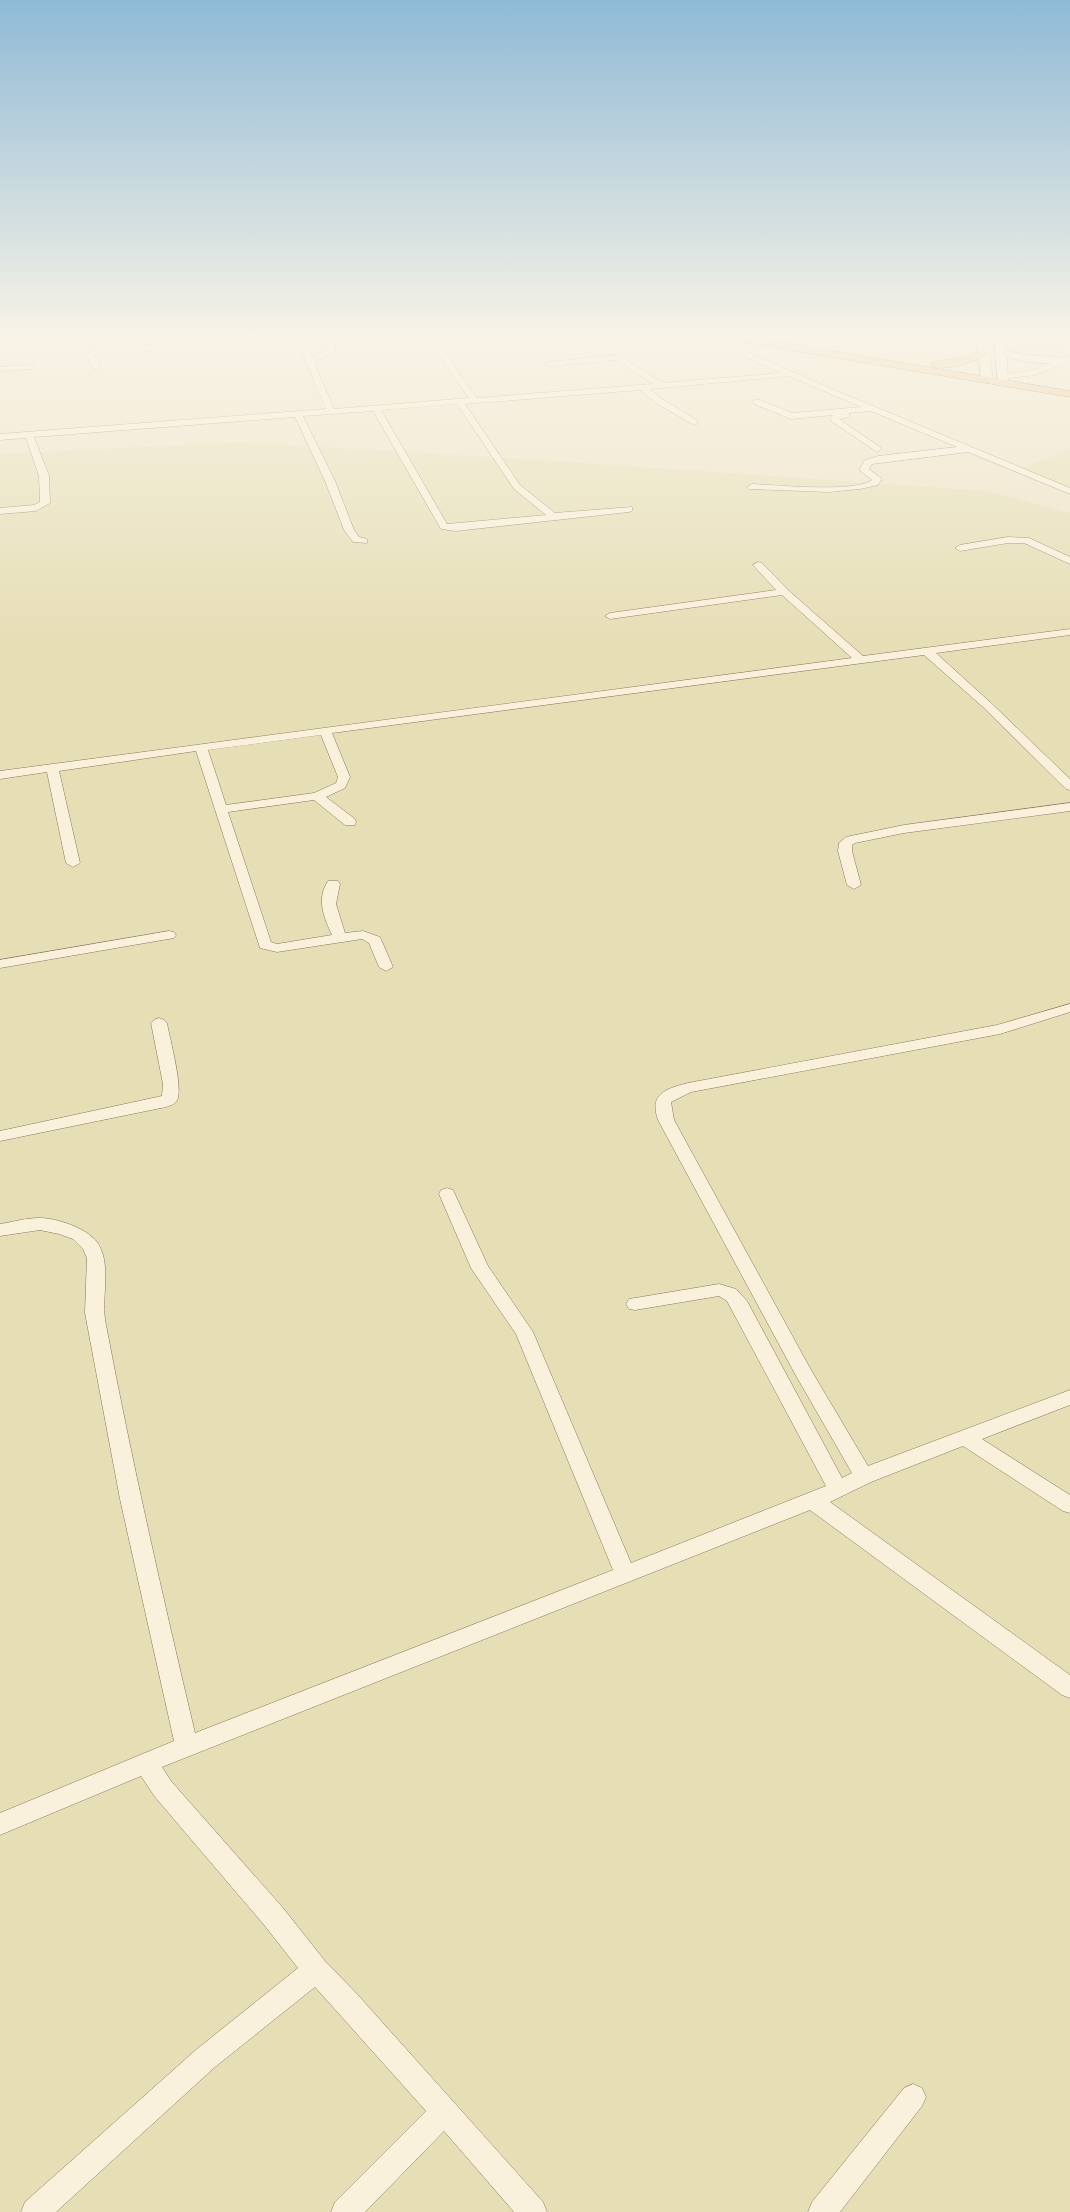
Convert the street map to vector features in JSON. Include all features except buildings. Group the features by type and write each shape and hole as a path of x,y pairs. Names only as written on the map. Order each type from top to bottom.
{"street":[{"path":"0,511 36,508 45,503 44,476 31,439"},
{"path":"310,439 330,481 349,530 356,540 364,541"},
{"path":"394,439 444,527 456,528 629,509"},
{"path":"485,439 517,487 536,504 557,517"},
{"path":"863,439 877,449"},
{"path":"946,439 1070,491"},
{"path":"752,487 833,489 865,486 875,483 877,479 864,470 868,462 878,459 969,449"},
{"path":"960,548 1008,540 1026,540 1070,561"},
{"path":"758,565 784,592 860,660"},
{"path":"610,616 784,592"},
{"path":"0,775 1070,632"},
{"path":"927,651 987,705 1070,786"},
{"path":"222,809 318,796 334,789 343,782 344,777 325,731"},
{"path":"201,747 265,946 277,948 355,935 370,936 376,940 386,967"},
{"path":"52,768 73,863"},
{"path":"318,796 350,822"},
{"path":"854,885 845,851 846,843 851,840 904,829 1070,807"},
{"path":"334,884 329,893 328,902 340,937"},
{"path":"0,964 169,935"},
{"path":"864,1476 804,1374 666,1120 663,1111 663,1100 674,1093 688,1088 1000,1029 1070,1008"},
{"path":"0,1136 156,1104 170,1099 172,1094 171,1084 159,1023"},
{"path":"447,1194 480,1268 524,1332 625,1574"},
{"path":"0,1230 40,1224 63,1229 79,1235 90,1246 96,1258 94,1313 100,1350 130,1499 187,1748"},
{"path":"635,1304 719,1290 733,1294 838,1490"},
{"path":"0,1824 146,1763 838,1490 864,1476 1070,1397"},
{"path":"964,1437 1070,1505"},
{"path":"812,1500 1070,1688"},
{"path":"146,1763 163,1788 274,1916 316,1970 348,2003 533,2212"},
{"path":"35,2212 206,2058 316,1970"},
{"path":"822,2212 913,2097"},
{"path":"345,2212 444,2112"}],"shaded area":[{"path":"239,442 554,461 987,491 1070,513 1070,2212 0,2212 0,454"},
{"path":"1070,449 1070,489 1020,469"}]}
